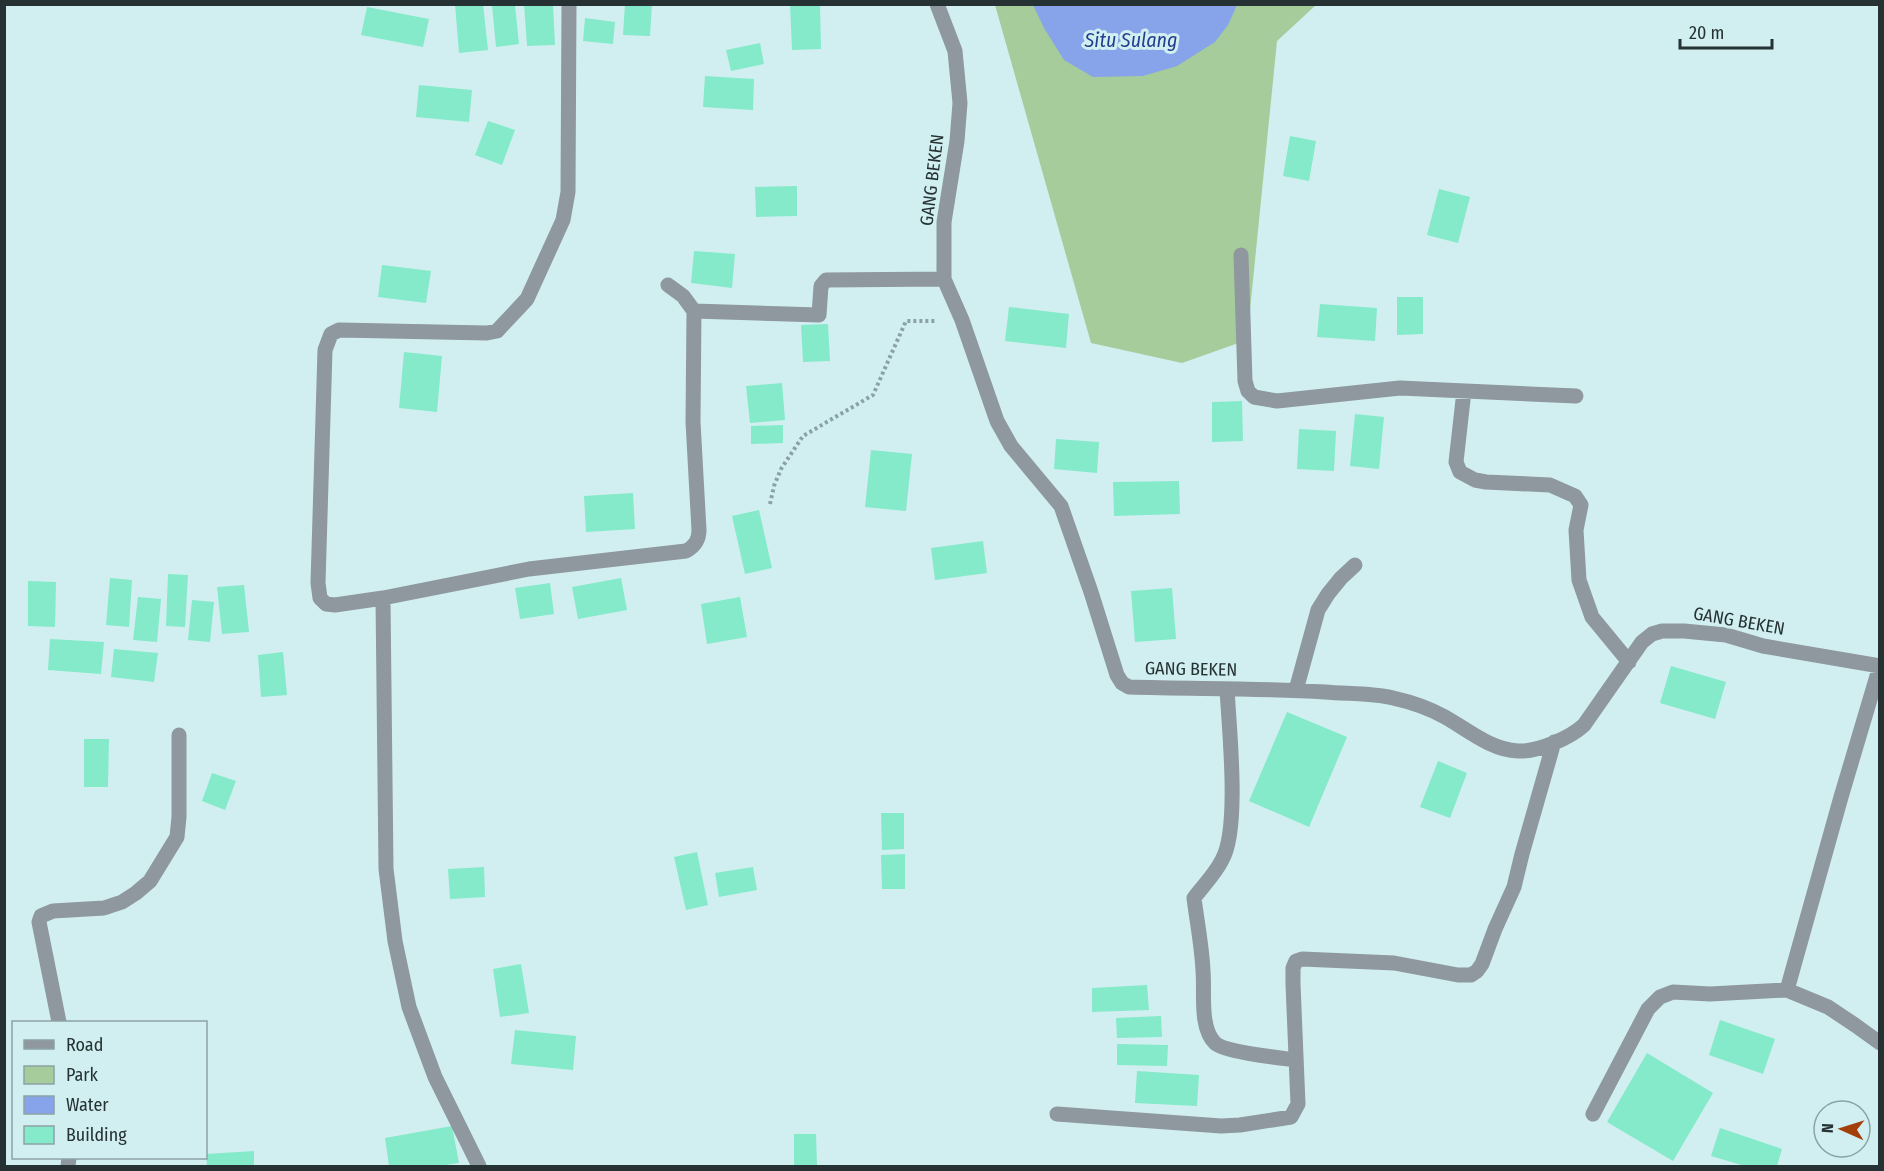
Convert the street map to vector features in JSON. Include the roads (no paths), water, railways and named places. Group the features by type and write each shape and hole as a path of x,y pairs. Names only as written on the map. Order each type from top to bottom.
{"street":[{"path":"569,4 568,192 563,220 527,298 497,331 487,333 339,330 331,334 326,350 318,583 320,598 326,604 383,598 529,569 686,551 693,547 697,542 699,530 693,422 694,311 683,296 668,285"},
{"name":"GANG BEKEN","path":"937,4 955,51 960,103 957,141 944,222 944,279 962,320 997,421 1011,446 1061,506 1119,679 1129,687 1296,690 1391,697 1415,704 1442,716 1485,741 1508,750 1530,751 1576,732 1584,725 1647,638 1652,634 1667,630 1726,635 1763,646 1880,666"},
{"path":"1241,255 1245,381 1248,391 1254,397 1277,400 1400,388 1576,396"},
{"path":"694,311 819,315 821,286 826,280 944,279"},
{"path":"1464,391 1456,462 1460,472 1468,478 1486,482 1551,485 1575,496 1581,506 1576,530 1579,580 1592,617 1629,662"},
{"path":"1296,690 1318,610 1341,578 1355,565"},
{"path":"383,598 386,869 395,941 412,1017 435,1077 479,1167"},
{"path":"1787,990 1880,666"},
{"path":"1227,689 1232,793 1231,830 1223,859 1194,898 1203,971 1204,1011 1209,1033 1216,1044 1227,1049 1296,1060"},
{"path":"59,1021 39,922 41,916 53,911 104,908 122,902 150,880 177,837 180,735"},
{"path":"1057,1114 1221,1126 1291,1117 1298,1104 1293,984 1293,968 1296,961 1302,959 1394,963 1458,975 1471,975 1477,971 1514,887 1554,742"},
{"path":"1593,1114 1648,1009 1660,997 1673,992 1710,994 1787,990 1828,1007 1880,1043"}],"water":[{"name":"Situ Sulang","path":"1033,5 1237,5 1228,25 1215,42 1177,66 1143,76 1093,77 1064,60"}]}
